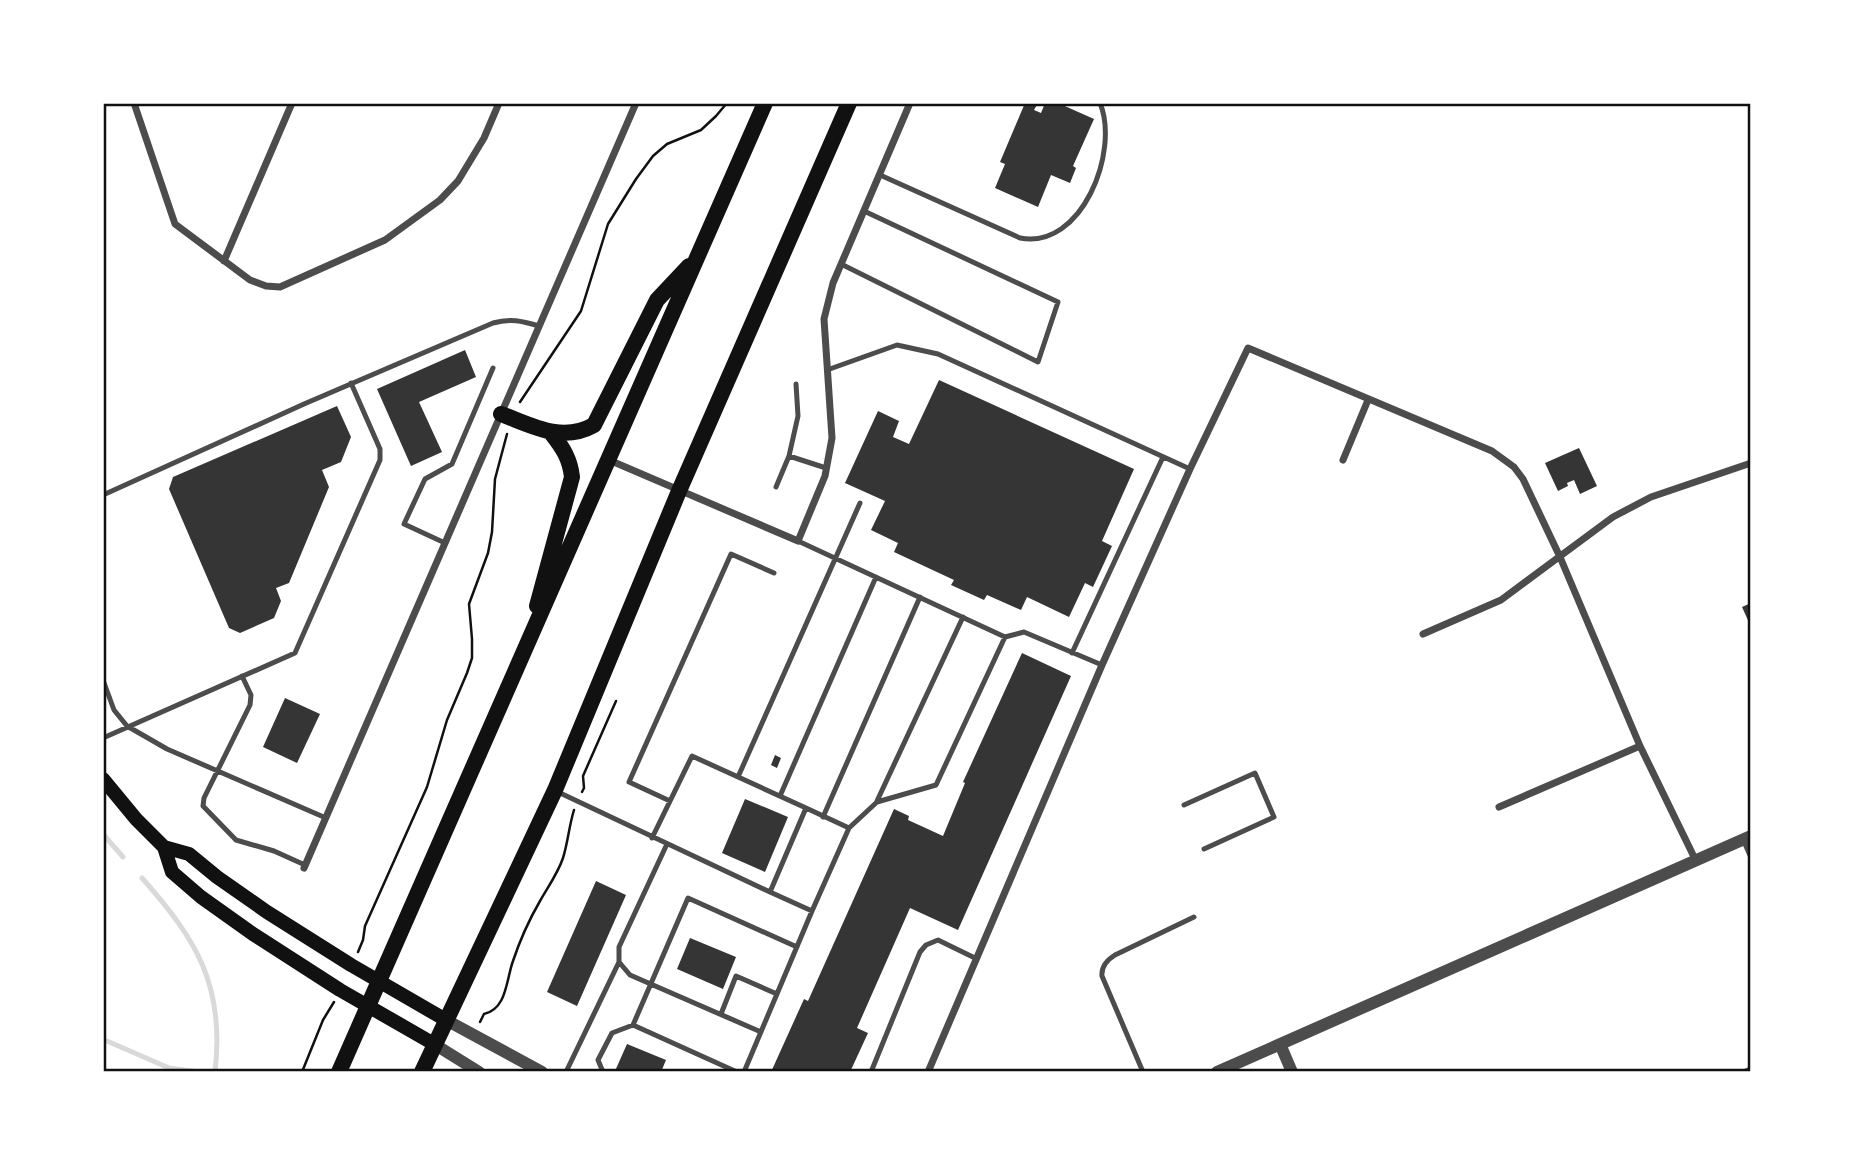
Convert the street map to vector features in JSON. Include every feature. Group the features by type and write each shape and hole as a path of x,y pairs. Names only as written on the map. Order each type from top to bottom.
{"main road":[{"path":"339,1072 765,103"},
{"path":"422,1072 555,790 679,491 849,103"},
{"path":"507,416 552,434 582,432 594,425 657,300 698,256"},
{"path":"530,639 544,575 572,477 570,463 552,434"},
{"path":"103,779 136,819 164,847 172,872 201,897 340,989 434,1044"},
{"path":"164,847 189,854 267,912 446,1020"}],"street":[{"path":"134,103 175,224 250,280 266,286 280,287 385,240 440,200 458,181 484,138 499,103"},
{"path":"224,261 292,103"},
{"path":"305,866 445,543 507,416 539,326 636,103"},
{"path":"609,460 798,541 826,468 832,438 824,319 833,283 910,103"},
{"path":"928,1072 1102,665 1248,348 1492,451 1514,467 1523,479 1560,557 1640,746 1696,861"},
{"path":"1343,460 1368,400"},
{"path":"1423,634 1501,600 1613,517 1651,497 1751,463"},
{"path":"1499,807 1640,746"},
{"path":"1217,1072 1747,838 1751,855"},
{"path":"446,1020 542,1072"},
{"path":"434,1044 479,1072"},
{"path":"1280,1044 1292,1072"}],"lane":[{"path":"880,175 1020,238 1041,239 1065,228 1075,218 1092,190 1107,139 1105,116 1100,103"},
{"path":"841,264 1038,362 1058,302 864,211"},
{"path":"103,495 351,383 493,323 518,320 539,326"},
{"path":"827,370 897,345 938,354 1190,469"},
{"path":"445,543 404,524 425,479 452,464 493,368"},
{"path":"103,738 295,653 380,460 380,449 351,383"},
{"path":"776,487 789,456 798,416 796,384"},
{"path":"789,456 826,468"},
{"path":"1072,653 1163,457"},
{"path":"738,777 860,503"},
{"path":"798,541 1005,637 1024,632 1102,665"},
{"path":"670,801 629,782 731,554 774,573"},
{"path":"780,796 876,577"},
{"path":"823,817 920,597"},
{"path":"744,1072 849,828 877,802 963,617"},
{"path":"877,802 936,785 1005,637"},
{"path":"242,676 250,695 250,705 202,802 206,811 236,839 274,851 305,866"},
{"path":"103,680 114,710 127,726 167,749 326,818"},
{"path":"653,838 692,756 849,828"},
{"path":"1184,805 1255,773 1274,817 1204,849"},
{"path":"555,790 812,911"},
{"path":"769,892 806,808"},
{"path":"566,1072 619,962 620,947 667,844"},
{"path":"633,1025 688,898 797,947"},
{"path":"1143,1072 1101,970 1115,955 1194,917"},
{"path":"871,1072 920,951 938,940 977,959"},
{"path":"619,962 630,975 761,1032"},
{"path":"720,1014 736,976 777,994"},
{"path":"603,1072 598,1059 612,1033 633,1025 737,1072"}],"path":[{"path":"363,940 365,926 427,787 447,720 472,658 468,604 488,553 495,479 507,416 519,404 581,311 608,224 636,179 653,156 667,144 701,130 727,103"},
{"path":"484,1014 494,1012 500,1005 513,961 530,919 563,858 568,828 584,788 583,776 616,701"},
{"path":"302,1072 323,1020 331,1009"}],"building":[{"path":"1025,103 1038,103 1034,110 1041,113 1045,103 1058,103 1094,119 1073,166 1076,168 1070,183 1051,175 1038,207 995,188 1005,164 1000,162"},
{"path":"465,350 476,377 419,402 442,452 411,466 377,389"},
{"path":"939,380 1134,469 1102,541 1112,546 1093,587 1085,583 1069,617 1027,597 1021,610 987,595 984,600 951,585 954,580 894,552 898,543 871,530 885,501 845,483 878,411 899,421 893,437 909,444"},
{"path":"337,406 351,437 341,462 322,470 329,487 289,583 276,588 281,601 274,618 240,633 229,628 169,489 173,477"},
{"path":"1579,448 1597,486 1580,494 1574,480 1558,491 1545,463"},
{"path":"1751,603 1751,627 1742,607"},
{"path":"1022,653 1071,676 958,930 910,908 857,1028 868,1033 850,1072 771,1072 804,999 808,1001 894,809 909,816 908,820 943,836 965,783 963,782"},
{"path":"285,698 320,714 297,763 263,747"},
{"path":"775,755 781,758 777,768 771,765"},
{"path":"745,799 788,817 765,872 722,853"},
{"path":"596,881 626,895 577,1006 547,992"},
{"path":"690,938 736,957 723,989 677,969"},
{"path":"627,1044 666,1060 661,1072 615,1071"}],"waterway":[{"path":"103,834 123,857"},
{"path":"142,878 178,922 203,966 216,1014 215,1072"},
{"path":"107,1041 169,1068 199,1072"}]}
